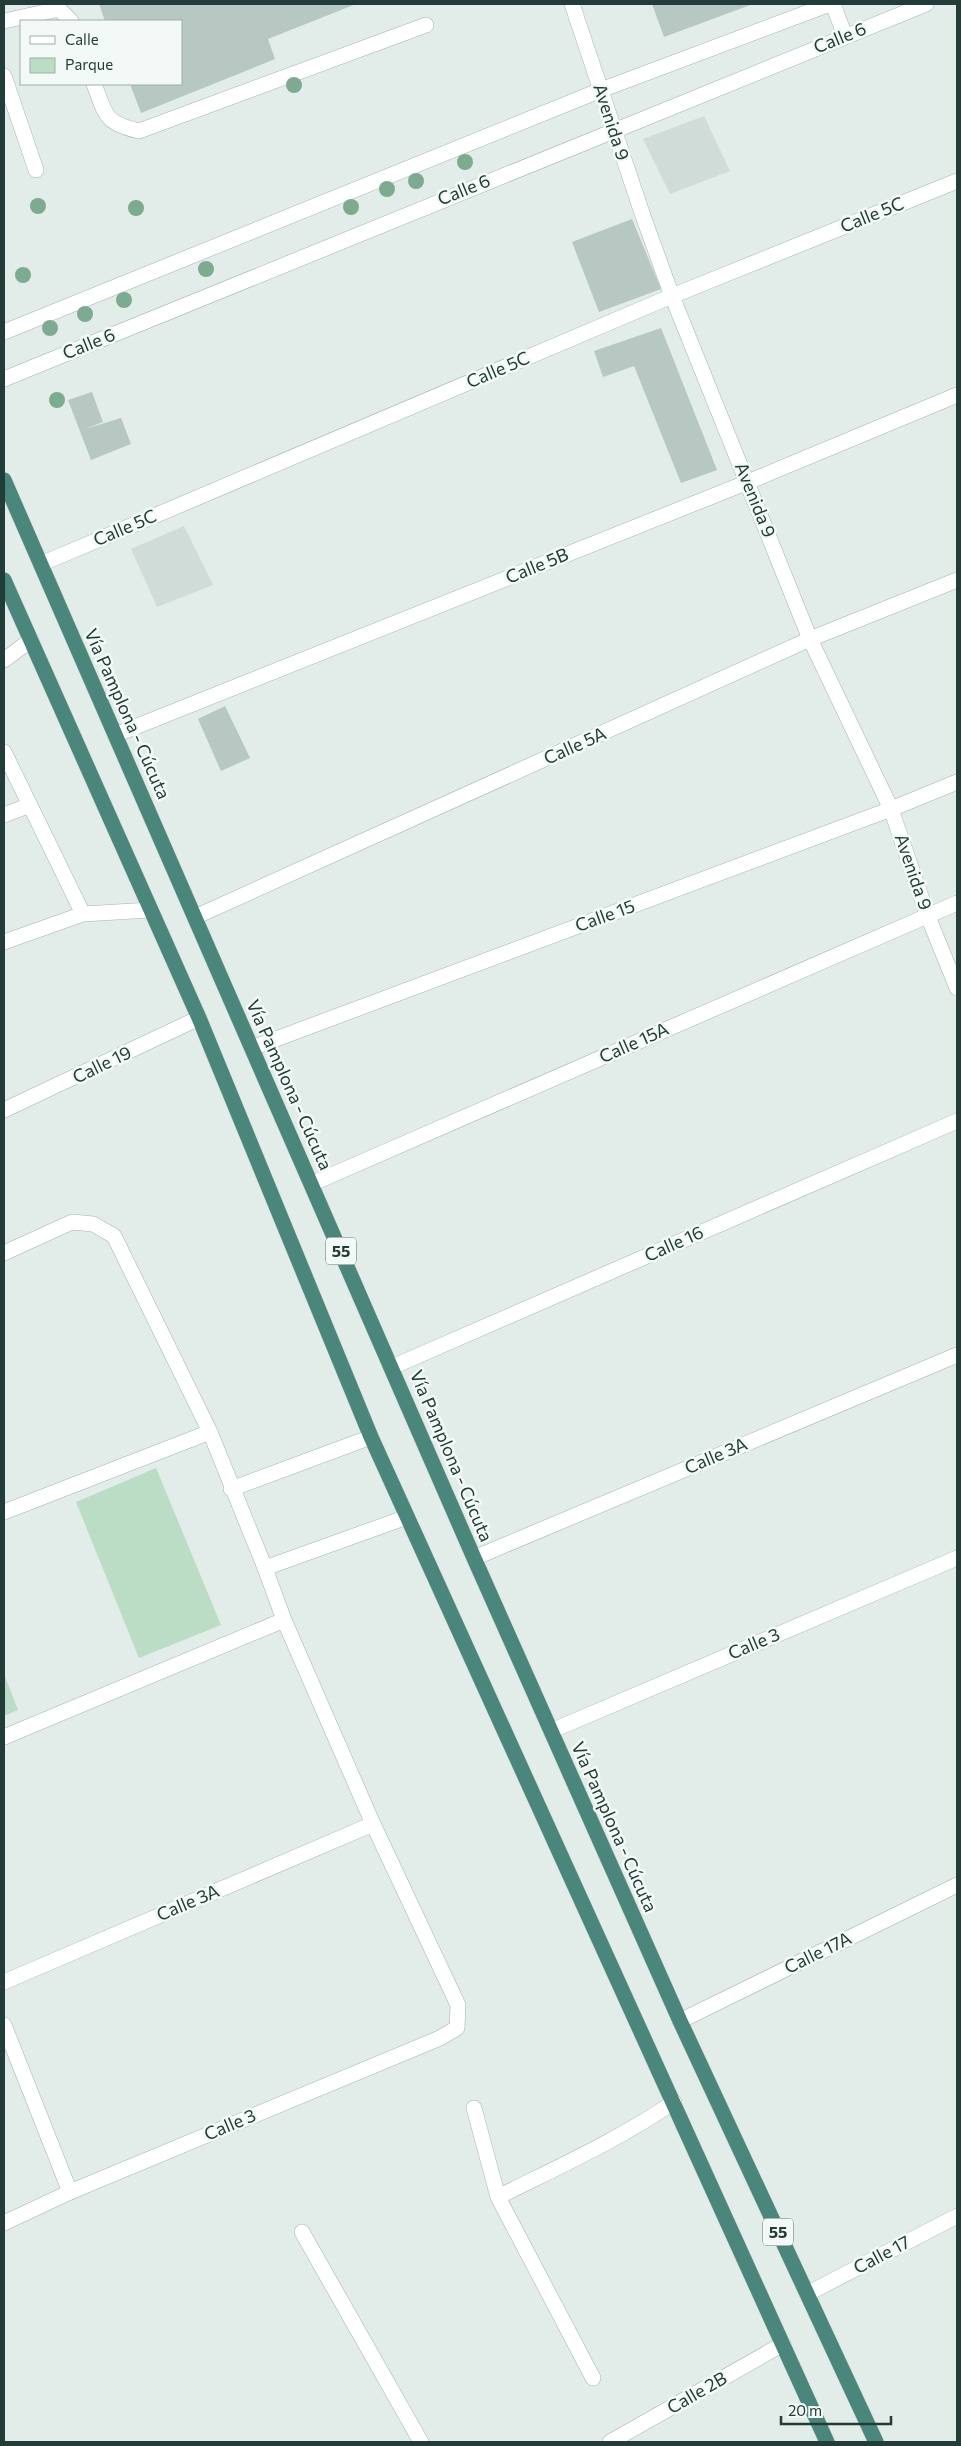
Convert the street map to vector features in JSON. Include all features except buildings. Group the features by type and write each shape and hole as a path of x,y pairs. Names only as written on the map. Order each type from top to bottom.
{"highway":[{"name":"Vía Pamplona - Cúcuta","path":"4,480 474,1558 680,2021 876,2442"},
{"name":"55","path":"4,580 199,1018 371,1438 828,2442"}],"street":[{"name":"Avenida 9","path":"572,4 613,129 672,296 810,639 891,809 927,914 957,988"},
{"name":"Calle 6","path":"4,332 601,90 831,4"},
{"path":"831,4 845,36"},
{"name":"Calle 6","path":"4,379 613,129 926,4"},
{"path":"4,21 59,9 70,20"},
{"path":"94,85 106,116 118,126 139,131 426,25"},
{"path":"4,76 36,170"},
{"name":"Calle 5C","path":"40,564 672,296 957,181"},
{"name":"Calle 5B","path":"115,735 748,482 957,395"},
{"name":"Calle 5A","path":"195,917 810,639 957,580"},
{"path":"4,660 31,640"},
{"path":"4,752 83,914"},
{"name":"Calle 15","path":"252,1048 891,809 957,782"},
{"path":"4,815 30,805"},
{"name":"Calle 15A","path":"312,1184 927,914 957,903"},
{"path":"4,942 83,914 150,910"},
{"name":"Calle 19","path":"4,1110 199,1018"},
{"name":"Calle 16","path":"392,1367 957,1121"},
{"path":"4,1253 72,1222 93,1224 114,1236 210,1432 266,1568 284,1620 373,1824"},
{"name":"Calle 3A","path":"474,1558 957,1355"},
{"path":"4,1512 210,1432"},
{"path":"232,1489 371,1438"},
{"path":"266,1568 407,1517"},
{"name":"Calle 3","path":"551,1731 957,1558"},
{"path":"4,1737 284,1620"},
{"name":"Calle 3A","path":"4,1982 373,1824"},
{"name":"Calle 3","path":"4,2223 70,2192 440,2038 457,2028 458,2005 373,1824"},
{"name":"Calle 17A","path":"680,2021 957,1885"},
{"path":"4,2024 70,2192"},
{"path":"498,2196 592,2151 644,2122 674,2102"},
{"path":"474,2108 498,2196 593,2378"},
{"name":"Calle 17","path":"807,2294 957,2216"},
{"path":"302,2232 421,2442"},
{"name":"Calle 2B","path":"610,2442 783,2344"}],"shaded area":[{"path":"704,116 730,171 670,194 643,139"},
{"path":"184,526 213,585 157,607 131,549"}],"green space":[{"path":"156,1468 221,1625 139,1658 76,1502"},
{"path":"4,1674 18,1710 4,1716"}]}
